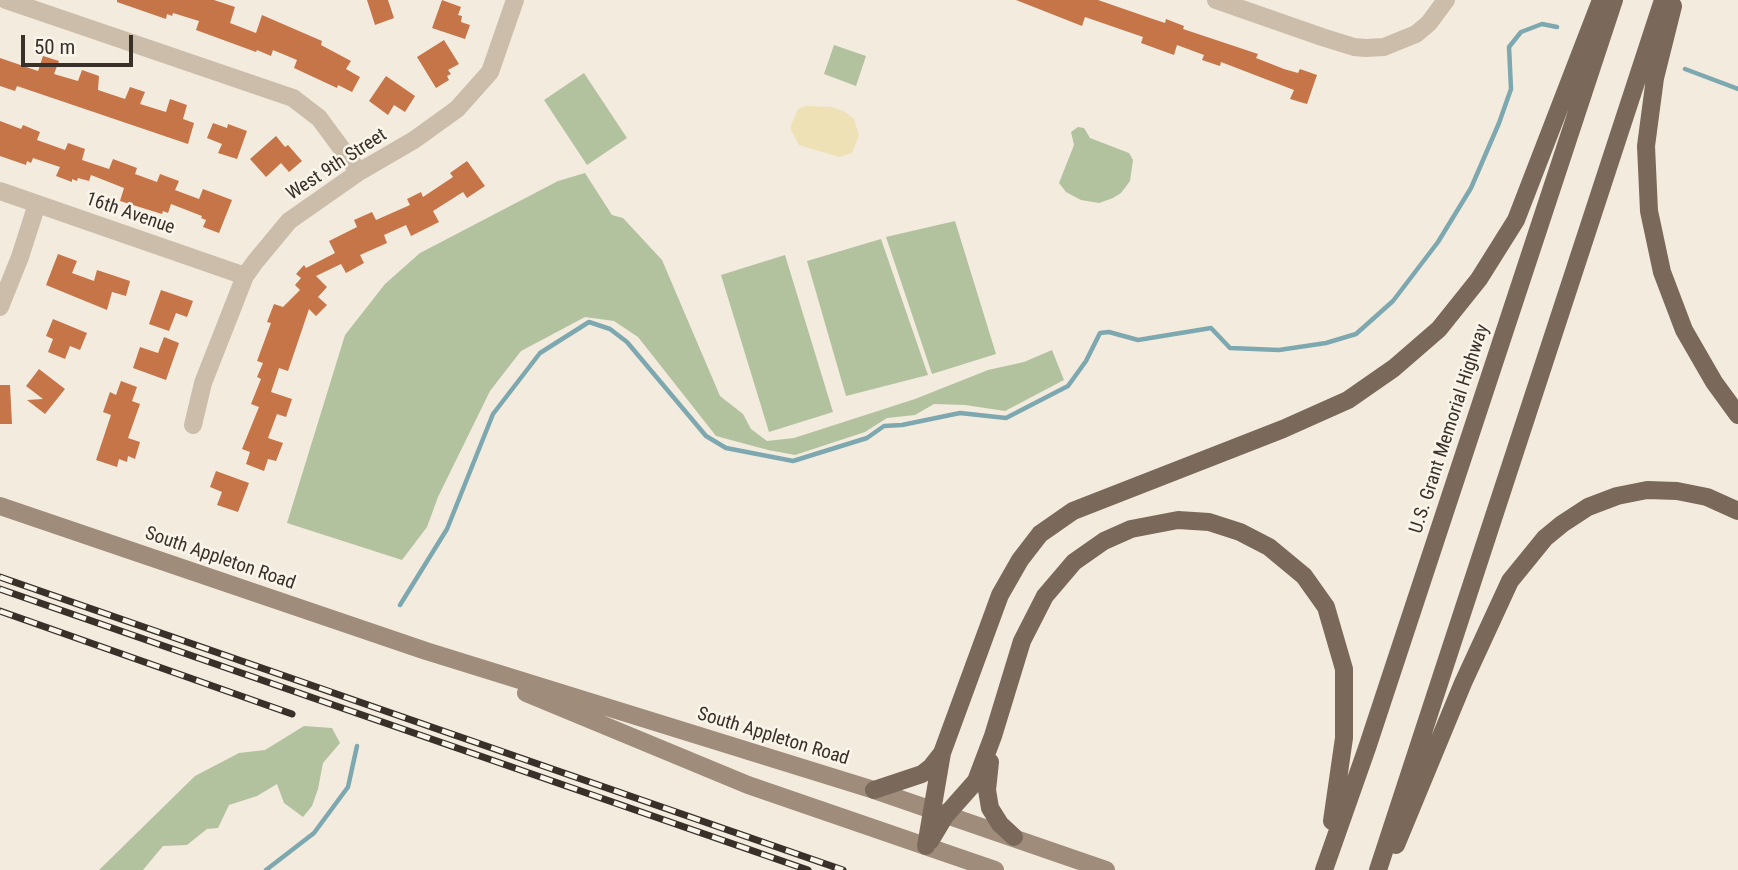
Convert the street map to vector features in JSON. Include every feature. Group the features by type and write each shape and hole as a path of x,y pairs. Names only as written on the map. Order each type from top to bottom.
{"main road":[{"path":"926,846 939,813 942,753 1000,595 1020,560 1040,534 1073,511 1283,429 1348,400 1394,368 1439,329 1479,279 1516,220 1601,0"},
{"name":"U.S. Grant Memorial Highway","path":"1326,862 1367,748 1614,0"},
{"path":"1378,870 1663,0"},
{"path":"1675,0 1655,78 1646,146 1648,211 1662,272 1684,330 1714,382 1738,415"},
{"path":"1384,870 1510,581 1545,538 1588,507 1617,496 1647,491 1677,491 1707,497 1738,510"},
{"name":"South Appleton Road","path":"0,506 426,651 874,790 1106,870"},
{"path":"939,813 976,780 993,736 1022,641 1045,596 1074,562 1104,541 1131,529 1178,520 1209,523 1240,532 1269,547 1304,576 1326,607 1344,669 1344,738 1326,862"},
{"name":"South Appleton Road","path":"426,651 748,785 995,870"},
{"path":"993,736 987,790 990,808 1000,824 1014,837"},
{"path":"874,790 922,774 942,753"}],"street":[{"path":"6,0 293,98 319,118 359,172"},
{"name":"West 9th Street","path":"192,425 203,383 245,276 289,221 457,109 490,72 515,0"},
{"path":"1216,0 1322,37 1366,48 1384,47 1416,34 1429,23 1446,0"},
{"name":"16th Avenue","path":"0,191 245,276"},
{"path":"0,307 37,204"}],"green space":[{"path":"834,45 866,56 856,86 824,74"},
{"path":"584,73 627,138 587,165 544,100"},
{"path":"1078,127 1084,128 1090,138 1129,153 1133,160 1130,181 1121,193 1113,198 1099,203 1081,200 1066,192 1059,183 1074,145 1071,132"},
{"path":"585,173 612,215 623,218 662,260 720,396 743,414 751,429 767,441 794,438 915,399 988,370 1024,362 1052,350 1064,380 1005,411 934,404 915,415 887,418 865,432 795,455 716,436 638,337 614,321 585,317 521,351 490,391 438,497 427,527 402,560 287,523 345,335 385,284 420,253 558,181"},
{"path":"955,221 996,354 932,374 886,237"},
{"path":"881,239 928,375 846,396 807,261"},
{"path":"785,255 833,412 769,432 721,275"},
{"path":"304,726 332,728 340,743 323,763 312,806 303,817 284,803 277,784 257,796 229,805 218,828 207,829 187,845 163,846 143,870 99,870 195,776 239,753 265,750"}],"sand":[{"path":"806,106 832,107 854,119 859,135 852,153 839,157 799,145 791,125 798,109"}],"building":[{"path":"117,0 214,0 235,7 230,23 256,33 262,15 322,41 321,45 351,61 346,69 360,77 352,92 338,85 337,88 294,68 297,60 273,50 271,56 257,50 256,52 196,30 199,21 173,13 172,16 167,14 166,19"},
{"path":"367,0 388,0 394,18 375,25"},
{"path":"442,0 461,7 458,15 462,16 461,22 470,25 465,39 432,28"},
{"path":"1016,0 1098,0 1165,23 1166,19 1184,26 1183,29 1258,54 1256,58 1284,69 1298,73 1300,69 1317,75 1307,104 1290,99 1294,90 1221,62 1220,66 1202,60 1204,55 1177,45 1174,55 1141,43 1143,37 1085,17 1082,26"},
{"path":"444,40 459,64 448,70 451,74 447,76 449,80 436,88 417,57"},
{"path":"43,56 59,61 54,74 78,81 82,70 99,76 98,90 125,99 130,87 145,92 140,104 166,112 170,99 187,105 183,119 194,123 188,144 17,86 15,91 0,86 0,58 38,71"},
{"path":"386,76 415,96 405,112 394,105 388,115 369,101"},
{"path":"0,121 21,129 23,125 40,132 37,140 65,150 68,143 85,149 82,160 109,169 113,159 137,168 135,174 157,182 160,174 179,181 175,190 199,199 203,189 232,200 219,233 203,227 206,220 201,218 202,216 171,204 168,213 163,211 162,214 120,201 124,188 91,175 89,181 78,178 77,181 72,179 72,182 56,176 60,167 33,158 31,163 27,161 26,165 0,156"},
{"path":"213,123 227,128 228,124 247,131 237,159 218,153 222,144 207,138"},
{"path":"276,136 302,161 289,172 281,163 266,177 250,159"},
{"path":"467,161 485,186 467,198 463,192 433,211 439,222 411,236 406,225 384,235 387,243 360,255 364,263 346,273 341,264 316,276 327,287 318,297 327,305 316,316 309,309 288,371 279,368 271,392 292,399 286,417 277,414 268,438 283,443 276,461 268,459 264,471 246,464 250,452 242,449 259,407 251,404 261,379 257,377 263,363 257,361 271,323 267,322 274,304 283,307 300,290 295,285 301,278 296,274 304,265 306,268 335,253 329,241 357,227 354,220 372,212 376,220 410,205 407,199 421,192 423,197 453,177 450,173"},
{"path":"58,254 77,261 72,273 94,281 97,270 130,281 126,296 112,292 107,310 46,285"},
{"path":"161,290 193,301 187,317 176,313 169,331 149,324"},
{"path":"53,319 87,333 80,350 70,346 65,359 48,352 53,339 46,336"},
{"path":"164,337 179,343 166,380 133,368 140,347 158,353"},
{"path":"39,369 65,389 45,414 27,400 43,399 26,386"},
{"path":"121,381 137,387 132,401 140,404 128,438 140,442 135,459 128,456 127,462 119,459 117,467 96,460 111,415 103,412 110,392 116,395"},
{"path":"0,385 10,385 12,424 0,424"},
{"path":"216,471 249,483 238,512 217,505 222,492 210,487"}],"waterway":[{"path":"400,605 447,529 493,414 540,353 589,322 610,329 627,342 706,436 726,448 793,461 867,438 884,426 960,413 1006,418 1068,386 1086,361 1100,333 1109,332 1138,340 1211,328 1230,348 1279,350 1326,343 1356,334 1393,301 1438,242 1471,188 1511,89 1509,47 1521,32 1542,24 1557,27"},
{"path":"1685,69 1738,89"},
{"path":"266,870 314,833 348,787 357,746"}],"railway":[{"path":"0,577 843,870"},
{"path":"0,589 808,870"},
{"path":"0,611 292,714"}]}
